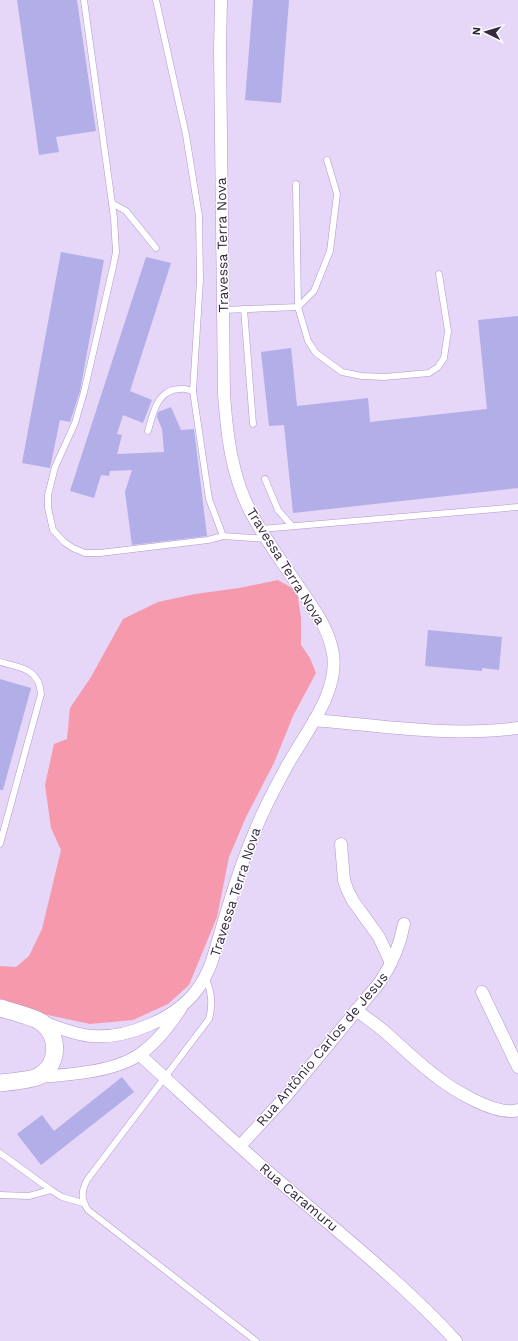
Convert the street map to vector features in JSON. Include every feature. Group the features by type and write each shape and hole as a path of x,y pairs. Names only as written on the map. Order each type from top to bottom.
{"main road":[{"path":"0,1008 41,1022 53,1037 55,1047 52,1064 47,1071 38,1077 0,1083"}],"street":[{"name":"Travessa Terra Nova","path":"184,1004 196,992 205,978 212,961 245,855 255,830 276,785 314,720 326,696 331,684 333,662 330,643 317,613 254,518 243,493 229,447 224,394 221,0"},
{"path":"314,720 428,730 497,731 518,728"},
{"path":"341,844 344,880 347,889 353,902 379,937 391,963"},
{"name":"Rua Antônio Carlos de Jesus","path":"240,1146 286,1096 380,982 391,963 402,936 404,924"},
{"path":"482,992 518,1067"},
{"path":"41,1022 78,1034 92,1036 123,1034 160,1020 184,1004"},
{"path":"38,1077 75,1074 103,1069 140,1055 164,1033 184,1004"},
{"path":"356,1010 434,1075 469,1097 502,1111 509,1112 518,1110"},
{"name":"Rua Caramuru","path":"140,1055 240,1146 363,1251 419,1303 456,1341"}],"lane":[{"path":"84,0 112,203 116,236 116,252 84,392 75,423 55,467 48,495 48,508 53,530 64,542 73,548 85,553 100,553 208,540 223,536 264,534 292,526 518,507"},
{"path":"156,0 186,135 199,216 200,280 193,391 209,499 223,536"},
{"path":"215,0 220,26"},
{"path":"223,310 298,307 314,291 330,252 337,194 327,160"},
{"path":"296,184 298,307 308,341 316,353 342,372 362,376 384,377 429,373 438,367 444,358 448,332 439,274"},
{"path":"112,203 126,211 156,248"},
{"path":"244,309 253,424"},
{"path":"148,431 156,404 166,393 179,388 193,391"},
{"path":"265,479 278,510 292,526"},
{"path":"0,662 27,670 35,676 40,683 41,694 0,844"},
{"path":"83,1204 83,1188 87,1180 209,1019 211,994 209,985 205,978"},
{"path":"0,1153 62,1197 83,1204 88,1210 256,1341"},
{"path":"0,1195 29,1196 51,1190"}],"shaded area":[{"path":"278,580 297,591 301,618 301,645 310,658 316,673 293,716 274,763 246,817 229,857 217,917 189,985 168,1004 133,1020 90,1024 43,1014 0,999 0,966 16,967 29,956 42,929 61,850 51,828 45,785 54,744 67,739 70,708 91,677 123,619 158,602"}],"building":[{"path":"17,0 77,0 96,131 56,137 59,152 39,155"},
{"path":"253,0 289,0 281,103 245,100"},
{"path":"61,252 104,260 80,391 70,422 60,420 50,468 22,463"},
{"path":"146,257 171,263 130,391 152,400 143,423 123,415 117,434 122,435 117,454 164,452 162,429 157,417 158,412 171,407 181,430 194,429 207,536 132,545 125,492 132,470 110,471 109,476 101,475 94,498 70,491"},
{"path":"518,316 518,488 293,513 284,425 269,426 261,352 291,348 297,406 368,398 370,422 487,409 478,320"},
{"path":"428,630 502,637 499,670 482,668 482,671 425,666"},
{"path":"0,679 31,688 3,790 0,790"},
{"path":"122,1077 134,1092 41,1165 17,1134 42,1115 54,1131"}]}
